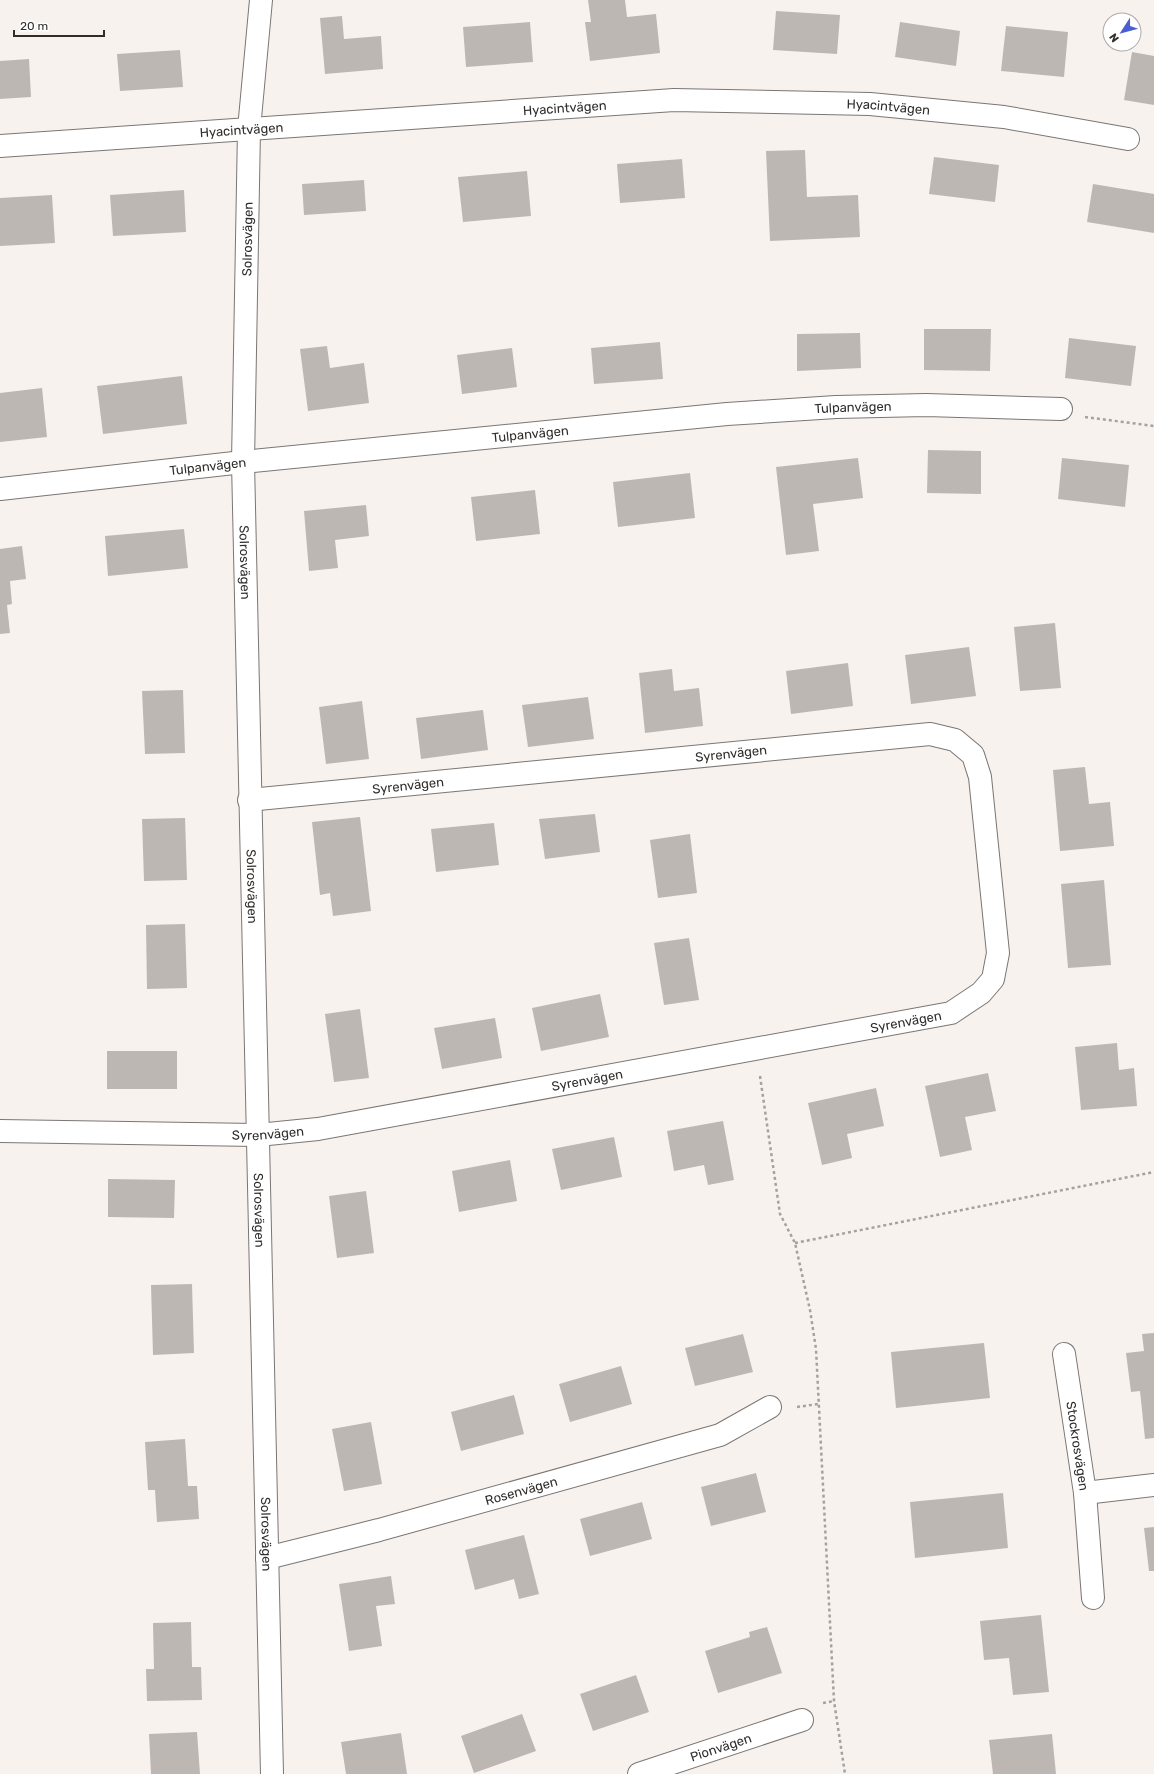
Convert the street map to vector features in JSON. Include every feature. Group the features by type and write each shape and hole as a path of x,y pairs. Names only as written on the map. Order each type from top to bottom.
{"street":[{"name":"Solrosvägen","path":"261,0 248,129 243,462 249,800 272,1774"},
{"name":"Hyacintvägen","path":"0,146 674,100 870,104 1004,117 1128,140"},
{"name":"Tulpanvägen","path":"0,488 735,413 836,407 926,405 1061,409"},
{"name":"Syrenvägen","path":"0,1131 258,1135 318,1129 756,1050 951,1013 981,994 993,979 998,954 980,777 973,755 955,740 930,734 249,800"},
{"name":"Stockrosvägen","path":"1064,1354 1085,1493 1154,1485"},
{"name":"Rosenvägen","path":"266,1558 378,1530 720,1434 770,1407"},
{"path":"1085,1493 1093,1598"},
{"name":"Pionvägen","path":"639,1774 802,1720"}],"path":[{"path":"1061,409 1086,418 1154,426"},
{"path":"756,1050 780,1214 795,1243 810,1310 816,1349 834,1701 845,1774"},
{"path":"795,1243 1154,1172"}],"building":[{"path":"588,0 625,0 627,17 656,14 660,53 590,61 585,22 591,22"},
{"path":"776,11 840,15 837,54 773,50"},
{"path":"342,16 344,39 381,36 383,69 325,74 320,18"},
{"path":"530,22 533,62 466,67 463,27"},
{"path":"900,22 960,31 956,66 895,57"},
{"path":"1006,26 1068,32 1064,77 1001,71"},
{"path":"180,50 183,87 120,91 117,54"},
{"path":"1132,52 1154,56 1154,105 1124,100"},
{"path":"29,59 31,97 0,99 0,61"},
{"path":"805,150 807,197 858,195 860,237 770,241 766,151"},
{"path":"934,157 999,165 995,202 929,194"},
{"path":"682,159 685,198 620,203 617,164"},
{"path":"527,171 531,216 463,222 458,177"},
{"path":"364,180 366,211 304,215 302,184"},
{"path":"1093,184 1154,194 1154,233 1087,222"},
{"path":"184,190 186,232 113,236 110,195"},
{"path":"52,195 55,243 0,246 0,198"},
{"path":"924,329 991,329 990,371 924,370"},
{"path":"860,333 861,368 797,371 797,334"},
{"path":"1069,338 1136,346 1131,386 1065,378"},
{"path":"660,342 663,379 594,384 591,348"},
{"path":"327,346 330,368 364,363 369,403 308,411 300,349"},
{"path":"512,348 517,387 462,394 457,355"},
{"path":"182,376 187,424 103,434 97,386"},
{"path":"42,388 47,437 0,442 0,393"},
{"path":"928,450 981,451 981,494 927,493"},
{"path":"858,458 863,498 813,504 819,551 786,555 776,467"},
{"path":"1062,458 1129,465 1125,507 1058,499"},
{"path":"690,473 695,518 618,527 613,482"},
{"path":"535,490 540,534 476,541 471,497"},
{"path":"366,505 369,536 335,540 338,568 309,571 304,511"},
{"path":"184,529 188,568 108,576 105,536"},
{"path":"22,546 26,579 10,581 12,604 7,605 10,633 0,634 0,549"},
{"path":"1055,623 1061,688 1020,691 1014,627"},
{"path":"969,647 976,696 911,704 905,655"},
{"path":"848,663 853,706 791,714 786,671"},
{"path":"672,669 674,691 699,688 703,726 645,733 639,673"},
{"path":"183,690 185,753 145,754 142,691"},
{"path":"588,697 594,739 528,747 522,705"},
{"path":"362,701 369,759 326,764 319,707"},
{"path":"483,710 488,750 421,759 416,718"},
{"path":"1085,767 1089,804 1110,802 1114,846 1060,851 1053,770"},
{"path":"595,814 600,852 545,859 539,819"},
{"path":"360,817 371,911 333,916 330,893 320,895 312,822"},
{"path":"185,818 187,880 144,881 142,819"},
{"path":"494,823 499,865 436,872 431,829"},
{"path":"690,834 697,893 658,898 650,840"},
{"path":"1104,880 1111,965 1068,968 1061,884"},
{"path":"185,924 187,988 147,989 146,925"},
{"path":"689,938 699,1000 664,1005 654,943"},
{"path":"600,994 609,1037 541,1051 532,1008"},
{"path":"360,1009 369,1078 334,1082 325,1014"},
{"path":"495,1018 502,1058 442,1069 434,1028"},
{"path":"1117,1043 1119,1070 1134,1068 1137,1106 1081,1110 1075,1047"},
{"path":"107,1051 177,1051 177,1089 107,1089"},
{"path":"988,1073 996,1111 965,1117 972,1150 940,1157 925,1086"},
{"path":"876,1088 884,1126 847,1134 852,1158 822,1165 808,1103"},
{"path":"723,1121 734,1180 708,1185 704,1165 674,1171 667,1131"},
{"path":"614,1137 622,1177 561,1190 552,1149"},
{"path":"510,1160 517,1201 459,1212 452,1171"},
{"path":"108,1179 175,1180 174,1218 108,1217"},
{"path":"366,1191 374,1253 337,1258 329,1196"},
{"path":"192,1284 194,1353 153,1355 151,1285"},
{"path":"1154,1333 1154,1438 1145,1439 1140,1391 1131,1392 1126,1353 1144,1351 1142,1334"},
{"path":"743,1334 753,1372 695,1386 685,1348"},
{"path":"984,1343 990,1398 896,1408 891,1352"},
{"path":"621,1366 632,1404 570,1422 559,1384"},
{"path":"514,1395 524,1434 461,1451 451,1412"},
{"path":"371,1422 382,1484 344,1491 332,1429"},
{"path":"185,1439 188,1486 197,1486 199,1519 157,1522 155,1490 148,1490 145,1442"},
{"path":"756,1473 766,1512 711,1526 701,1487"},
{"path":"1003,1493 1008,1548 915,1558 910,1502"},
{"path":"642,1502 652,1539 590,1556 580,1519"},
{"path":"1154,1527 1154,1571 1149,1571 1144,1528"},
{"path":"524,1535 539,1594 519,1599 514,1579 475,1590 465,1550"},
{"path":"391,1576 395,1604 376,1606 382,1646 349,1651 339,1584"},
{"path":"1041,1615 1049,1692 1013,1695 1009,1658 984,1660 980,1621"},
{"path":"191,1622 192,1667 201,1667 202,1700 147,1701 146,1669 154,1669 153,1623"},
{"path":"767,1627 782,1673 718,1693 705,1651 750,1637 749,1632"},
{"path":"636,1675 649,1712 593,1731 580,1694"},
{"path":"522,1714 536,1751 474,1773 461,1736"},
{"path":"197,1732 200,1774 151,1774 149,1734"},
{"path":"401,1733 407,1774 346,1774 341,1742"},
{"path":"1052,1734 1056,1774 993,1774 989,1740"}]}
